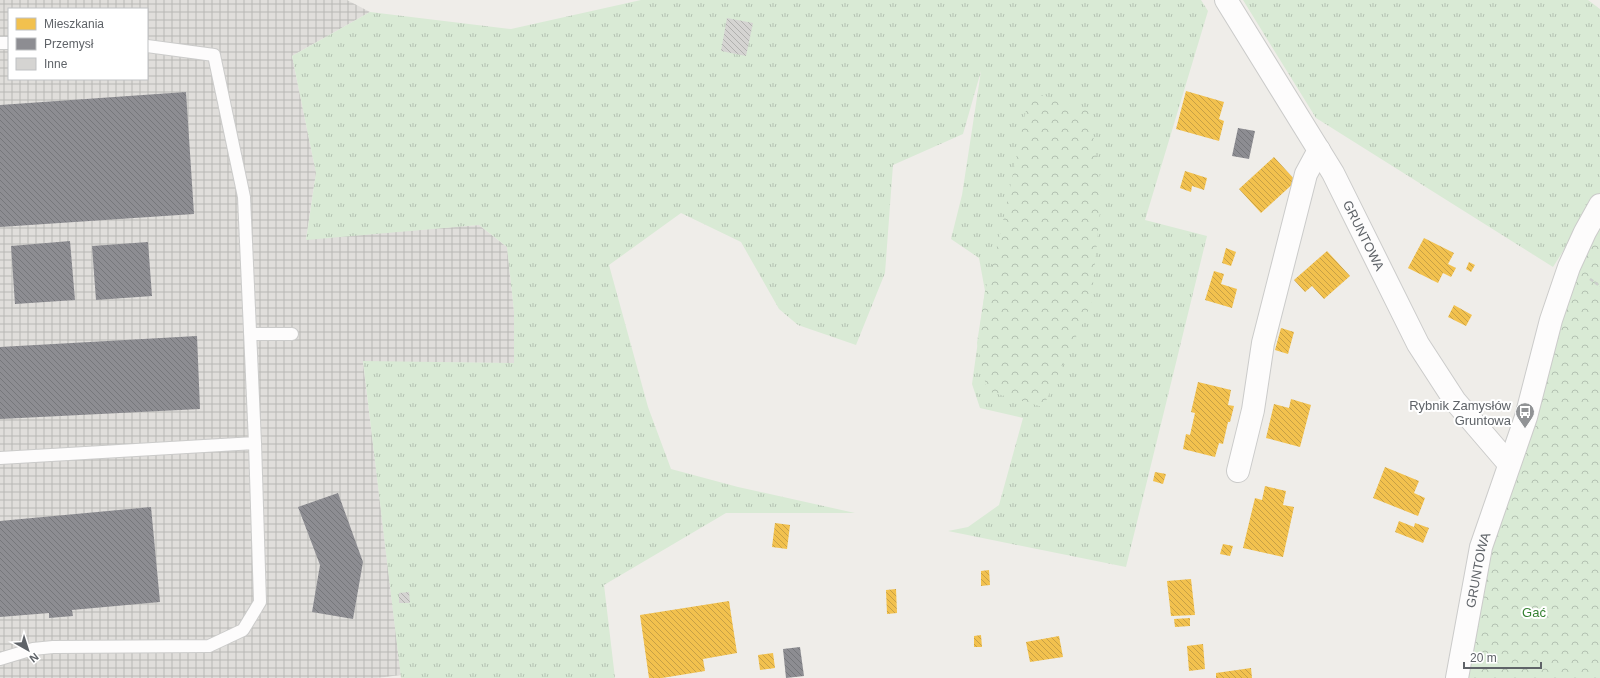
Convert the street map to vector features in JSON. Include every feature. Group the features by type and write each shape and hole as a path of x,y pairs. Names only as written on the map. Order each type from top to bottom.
{"street":[{"name":"GRUNTOWA","path":"1226,0 1333,173 1418,344 1455,401 1509,464"},
{"path":"1238,471 1253,410 1263,344 1306,174 1319,150"},
{"name":"GRUNTOWA","path":"1457,678 1482,547 1526,417 1550,320 1569,267 1600,204"}],"lane":[{"path":"0,659 33,649 53,647 209,646 243,630 260,602 255,443 244,197 214,55 148,46"},
{"path":"250,334 292,334"},
{"path":"0,458 255,443"}],"shaded area":[{"path":"0,0 347,0 370,12 292,56 316,173 306,239 479,225 507,247 514,311 514,363 363,362 401,675 377,678 0,678"}],"green space":[{"path":"641,0 1201,0 1208,11 1145,220 1207,236 1126,567 948,531 968,527 999,505 1023,418 980,408 972,384 985,291 979,258 951,239 962,195 981,71 963,134 893,165 885,273 856,345 798,325 779,309 741,242 681,213 609,265 648,407 671,469 738,487 855,513 726,513 604,585 615,678 401,678 363,361 514,363 514,311 507,247 479,225 306,240 316,173 292,56 370,12 511,29"},
{"path":"1243,0 1588,0 1600,9 1600,193 1553,267 1316,118"},
{"path":"1030,91 1089,111 1102,190 1091,305 1043,407 987,391 977,343 985,291 1001,231"},
{"name":"Gać","path":"1600,226 1600,678 1449,678 1547,349 1593,236"}],"building: Mieszkania":[{"path":"1186,91 1224,102 1219,119 1224,121 1219,141 1176,129"},
{"path":"1274,157 1296,181 1261,213 1239,189"},
{"path":"1185,171 1207,178 1204,190 1192,186 1191,192 1180,188"},
{"path":"1424,238 1454,253 1448,264 1456,268 1451,277 1443,273 1438,283 1408,268"},
{"path":"1226,248 1236,252 1231,266 1222,263"},
{"path":"1327,251 1350,276 1324,299 1312,286 1305,292 1294,280"},
{"path":"1469,262 1475,265 1471,272 1466,269"},
{"path":"1214,271 1224,274 1221,284 1237,289 1232,308 1205,300"},
{"path":"1454,305 1472,315 1466,326 1448,317"},
{"path":"1281,328 1294,332 1288,354 1275,350"},
{"path":"1198,382 1231,390 1228,405 1234,406 1230,422 1228,422 1223,444 1219,443 1215,457 1183,449 1186,434 1190,435 1195,413 1191,412"},
{"path":"1291,399 1311,405 1300,447 1266,438 1274,404 1289,408"},
{"path":"1385,467 1419,481 1414,493 1425,498 1418,516 1373,498"},
{"path":"1155,472 1166,474 1163,484 1153,481"},
{"path":"1265,486 1286,491 1283,505 1294,507 1283,557 1243,548 1255,498 1262,500"},
{"path":"1399,521 1414,527 1415,523 1429,528 1423,543 1395,532"},
{"path":"775,523 790,525 787,549 772,547"},
{"path":"1223,544 1233,546 1230,556 1220,554"},
{"path":"989,570 990,585 981,586 981,571"},
{"path":"1191,579 1195,615 1171,616 1167,581"},
{"path":"896,589 897,613 887,614 886,590"},
{"path":"729,601 737,653 703,659 705,671 662,678 649,678 640,615"},
{"path":"1190,618 1190,626 1175,627 1174,619"},
{"path":"981,635 982,647 974,647 974,636"},
{"path":"1059,636 1063,657 1030,662 1026,642"},
{"path":"1203,644 1205,669 1189,671 1187,646"},
{"path":"773,653 775,668 760,670 758,655"},
{"path":"1251,668 1252,678 1216,678 1216,673"}],"building: Przemysł":[{"path":"186,92 194,214 0,227 0,105"},
{"path":"1238,128 1255,131 1249,159 1232,156"},
{"path":"70,241 75,300 15,304 11,246"},
{"path":"148,242 152,296 96,300 92,246"},
{"path":"197,336 200,409 0,419 0,347"},
{"path":"338,493 363,562 353,619 312,612 320,565 298,507"},
{"path":"151,507 160,602 72,610 73,616 49,618 49,613 0,617 0,521"},
{"path":"800,647 804,676 786,678 783,649"}],"building: Inne":[{"path":"727,18 753,23 746,56 721,51"},
{"path":"409,592 410,603 399,603 399,593"}],"place":[{"name":"Rybnik Zamysłów Gruntowa","path":"1525,429"}]}
